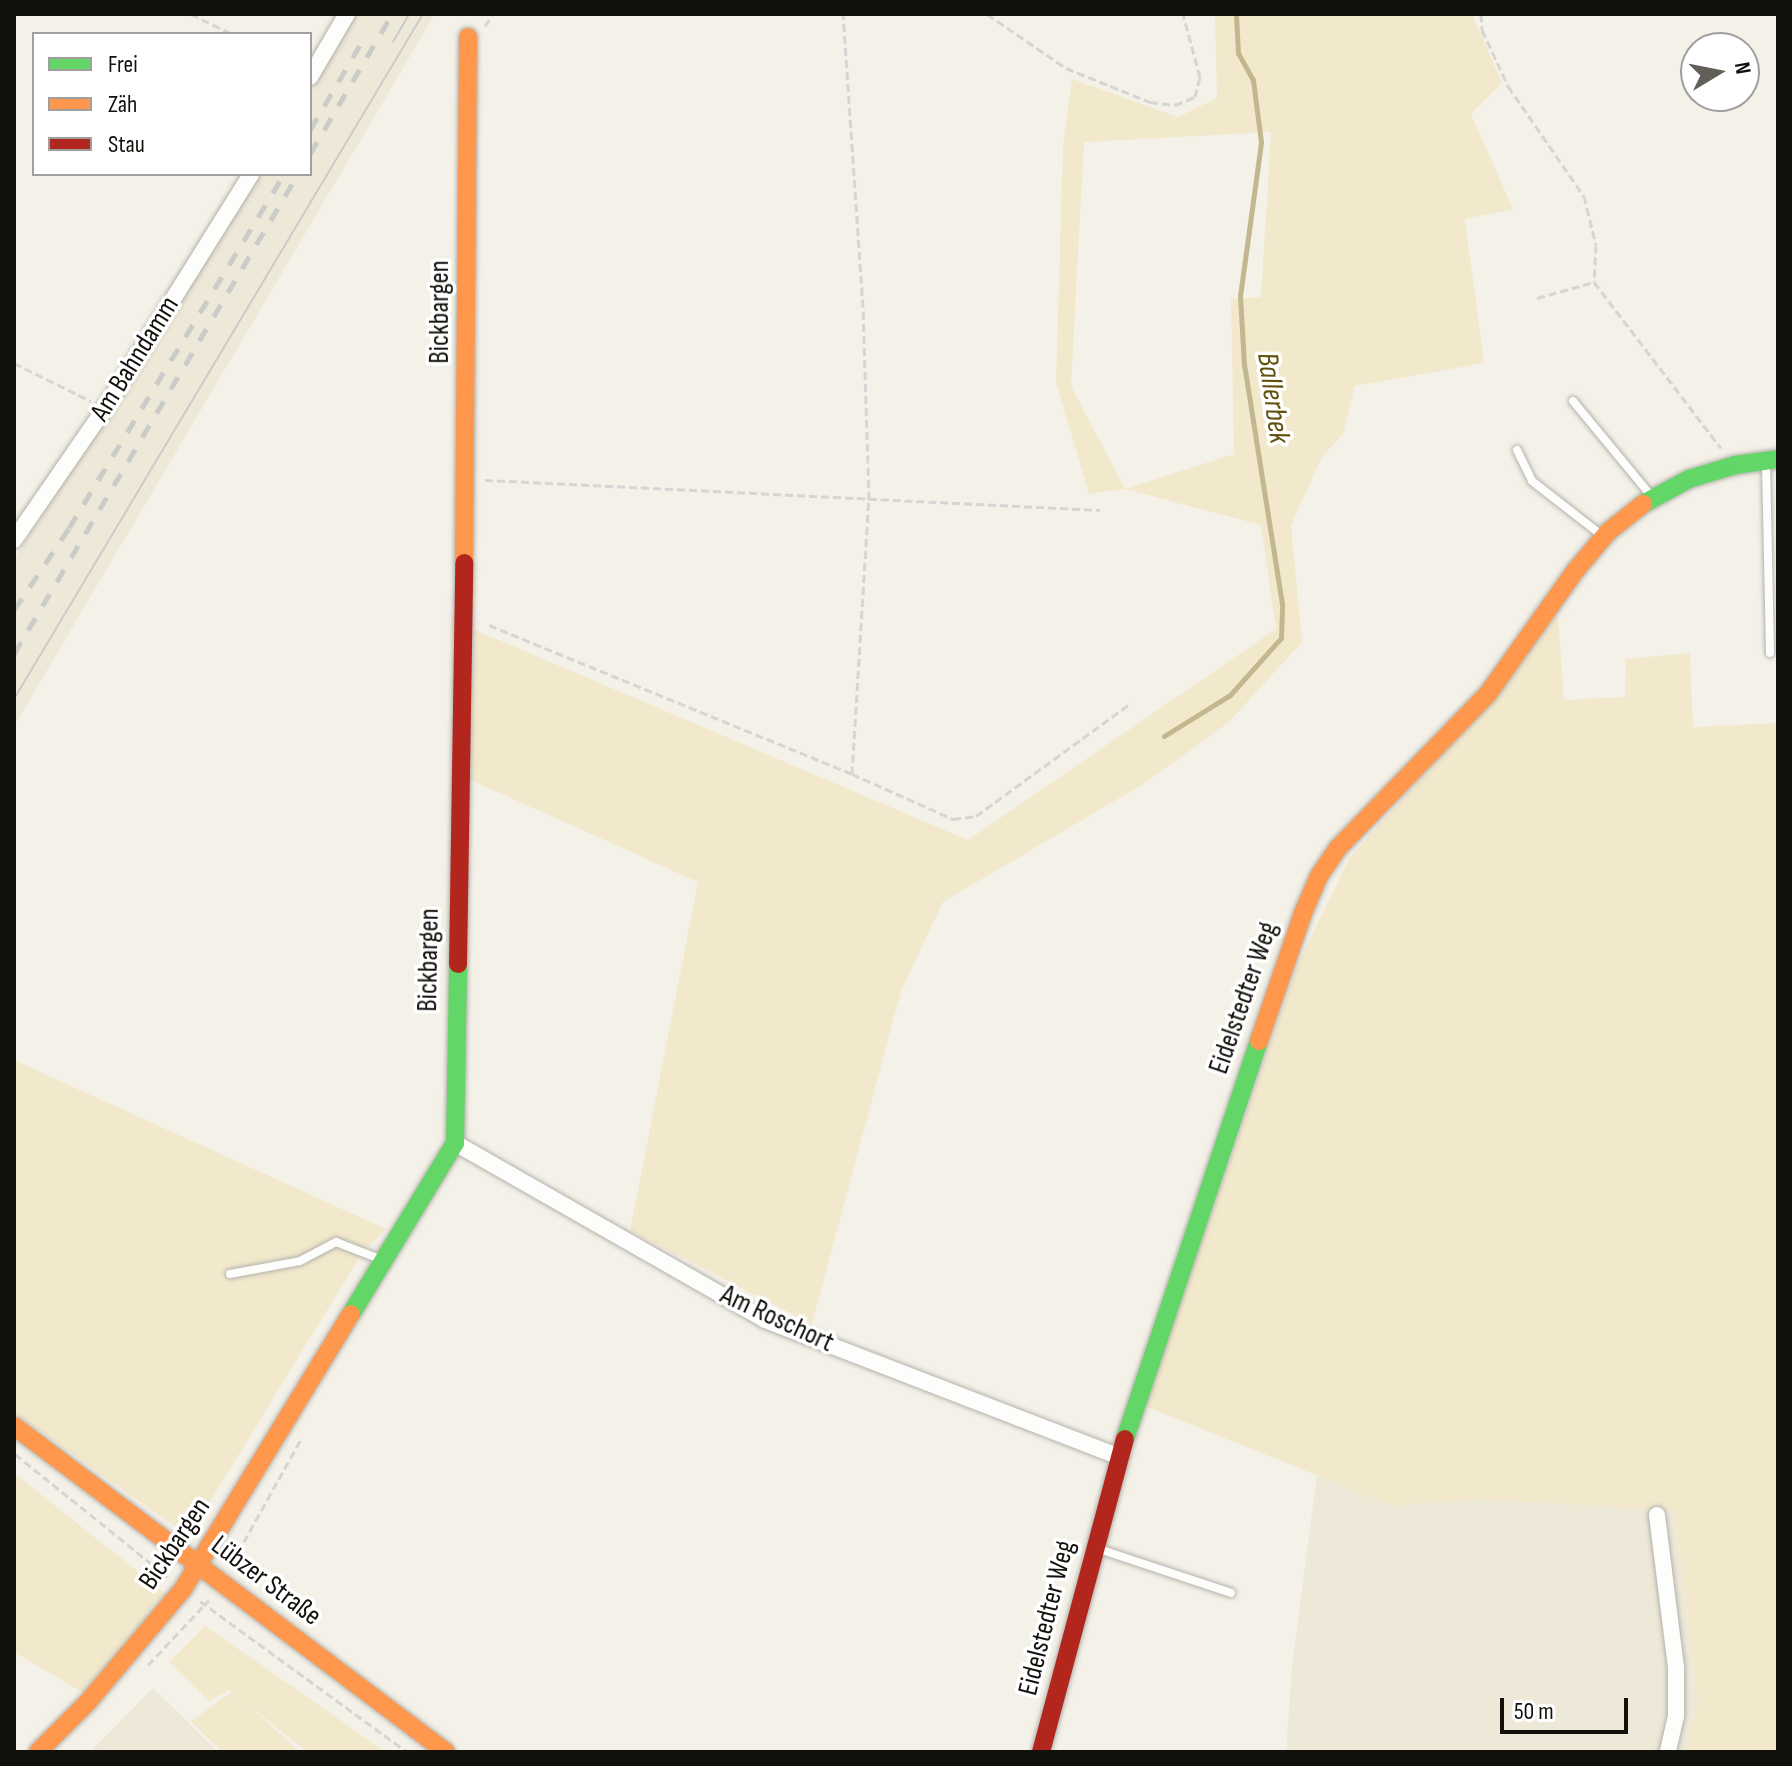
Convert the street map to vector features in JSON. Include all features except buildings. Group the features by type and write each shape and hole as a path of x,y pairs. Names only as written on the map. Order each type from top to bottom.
{"street":[{"path":"312,74 347,14"},
{"name":"Bickbargen","path":"38,1752 87,1703 183,1589 455,1143 468,37"},
{"name":"Am Bahndamm","path":"14,540 105,408 250,176"},
{"name":"Eidelstedter Weg","path":"1041,1752 1118,1456 1303,913 1319,876 1338,848 1487,695 1575,571 1604,537 1653,498 1704,473 1772,460"},
{"name":"Am Roschort","path":"455,1143 765,1320 1118,1456"},
{"name":"Lübzer Straße","path":"14,1426 446,1752"},
{"path":"1657,1515 1676,1667 1676,1716 1668,1752"}],"lane":[{"path":"1573,401 1653,498"},
{"path":"1517,450 1532,481 1604,537"},
{"path":"1770,653 1772,460"},
{"path":"230,1274 300,1261 336,1242 381,1260"},
{"path":"1094,1548 1231,1593"}],"path":[{"path":"191,14 228,32"},
{"path":"843,14 863,307 869,499 852,774"},
{"path":"987,14 1066,68 1150,102 1175,105 1195,97 1200,77 1183,14"},
{"path":"1481,14 1482,30 1508,86 1584,196 1596,245 1594,282 1735,465"},
{"path":"1537,298 1594,282"},
{"path":"14,363 105,408"},
{"path":"465,479 1100,510"},
{"path":"489,625 852,774 953,819 976,816 1131,703"},
{"path":"206,1604 302,1437"},
{"path":"14,1454 183,1589 407,1752"}],"shaded area":[{"path":"356,14 435,14 14,726 14,560 257,176 312,176 312,88"},
{"path":"1215,14 1472,14 1502,83 1471,114 1513,209 1465,219 1484,363 1355,386 1343,434 1322,457 1291,525 1302,642 1229,722 1145,783 943,902 901,991 812,1324 630,1231 698,882 471,780 473,629 968,840 1276,629 1261,525 1125,489 1089,494 1056,382 1063,145 1072,79 1178,117 1217,98","holes":["1271,132 1261,297 1231,299 1234,454 1125,489 1071,386 1084,142"]},
{"path":"1558,613 1564,700 1625,697 1626,659 1690,653 1693,727 1778,723 1778,1752 1686,1752 1698,1704 1675,1511 1479,1499 1393,1506 1145,1406 1298,964 1349,859 1448,747"},
{"path":"14,1060 386,1229 362,1253 189,1536 14,1413"},
{"path":"14,1473 166,1594 83,1693 14,1652"},
{"path":"1317,1474 1394,1506 1479,1499 1675,1511 1698,1704 1686,1752 1286,1752 1292,1668"},
{"path":"205,1626 385,1752 307,1752 246,1703 296,1748 293,1752 222,1752 191,1721 232,1692 229,1690 209,1701 169,1662"},
{"path":"153,1688 218,1752 90,1752"}],"waterway":[{"name":"Ballerbek","path":"1164,736 1230,695 1281,638 1282,604 1244,365 1240,296 1261,142 1253,80 1238,53 1236,14"}],"tram line":[{"path":"393,42 409,14"},
{"path":"14,699 423,14"}],"railway":[{"path":"312,151 392,14"},
{"path":"312,127 366,35"},
{"path":"14,610 69,528 283,176"},
{"path":"14,654 297,176"}],"traffic: fast":[{"path":"1643,504 1689,479 1735,465 1778,459"},
{"path":"351,1314 455,1143 458,964"},
{"path":"1125,1439 1259,1041"}],"traffic: slow":[{"path":"464,563 468,37"},
{"path":"1259,1041 1303,913 1319,876 1338,848 1487,695 1575,571 1608,532 1643,504"},
{"path":"38,1752 87,1703 183,1589 351,1314"},
{"path":"14,1426 446,1752"}],"traffic: jam":[{"path":"458,964 464,563"},
{"path":"1041,1752 1125,1439"}]}
